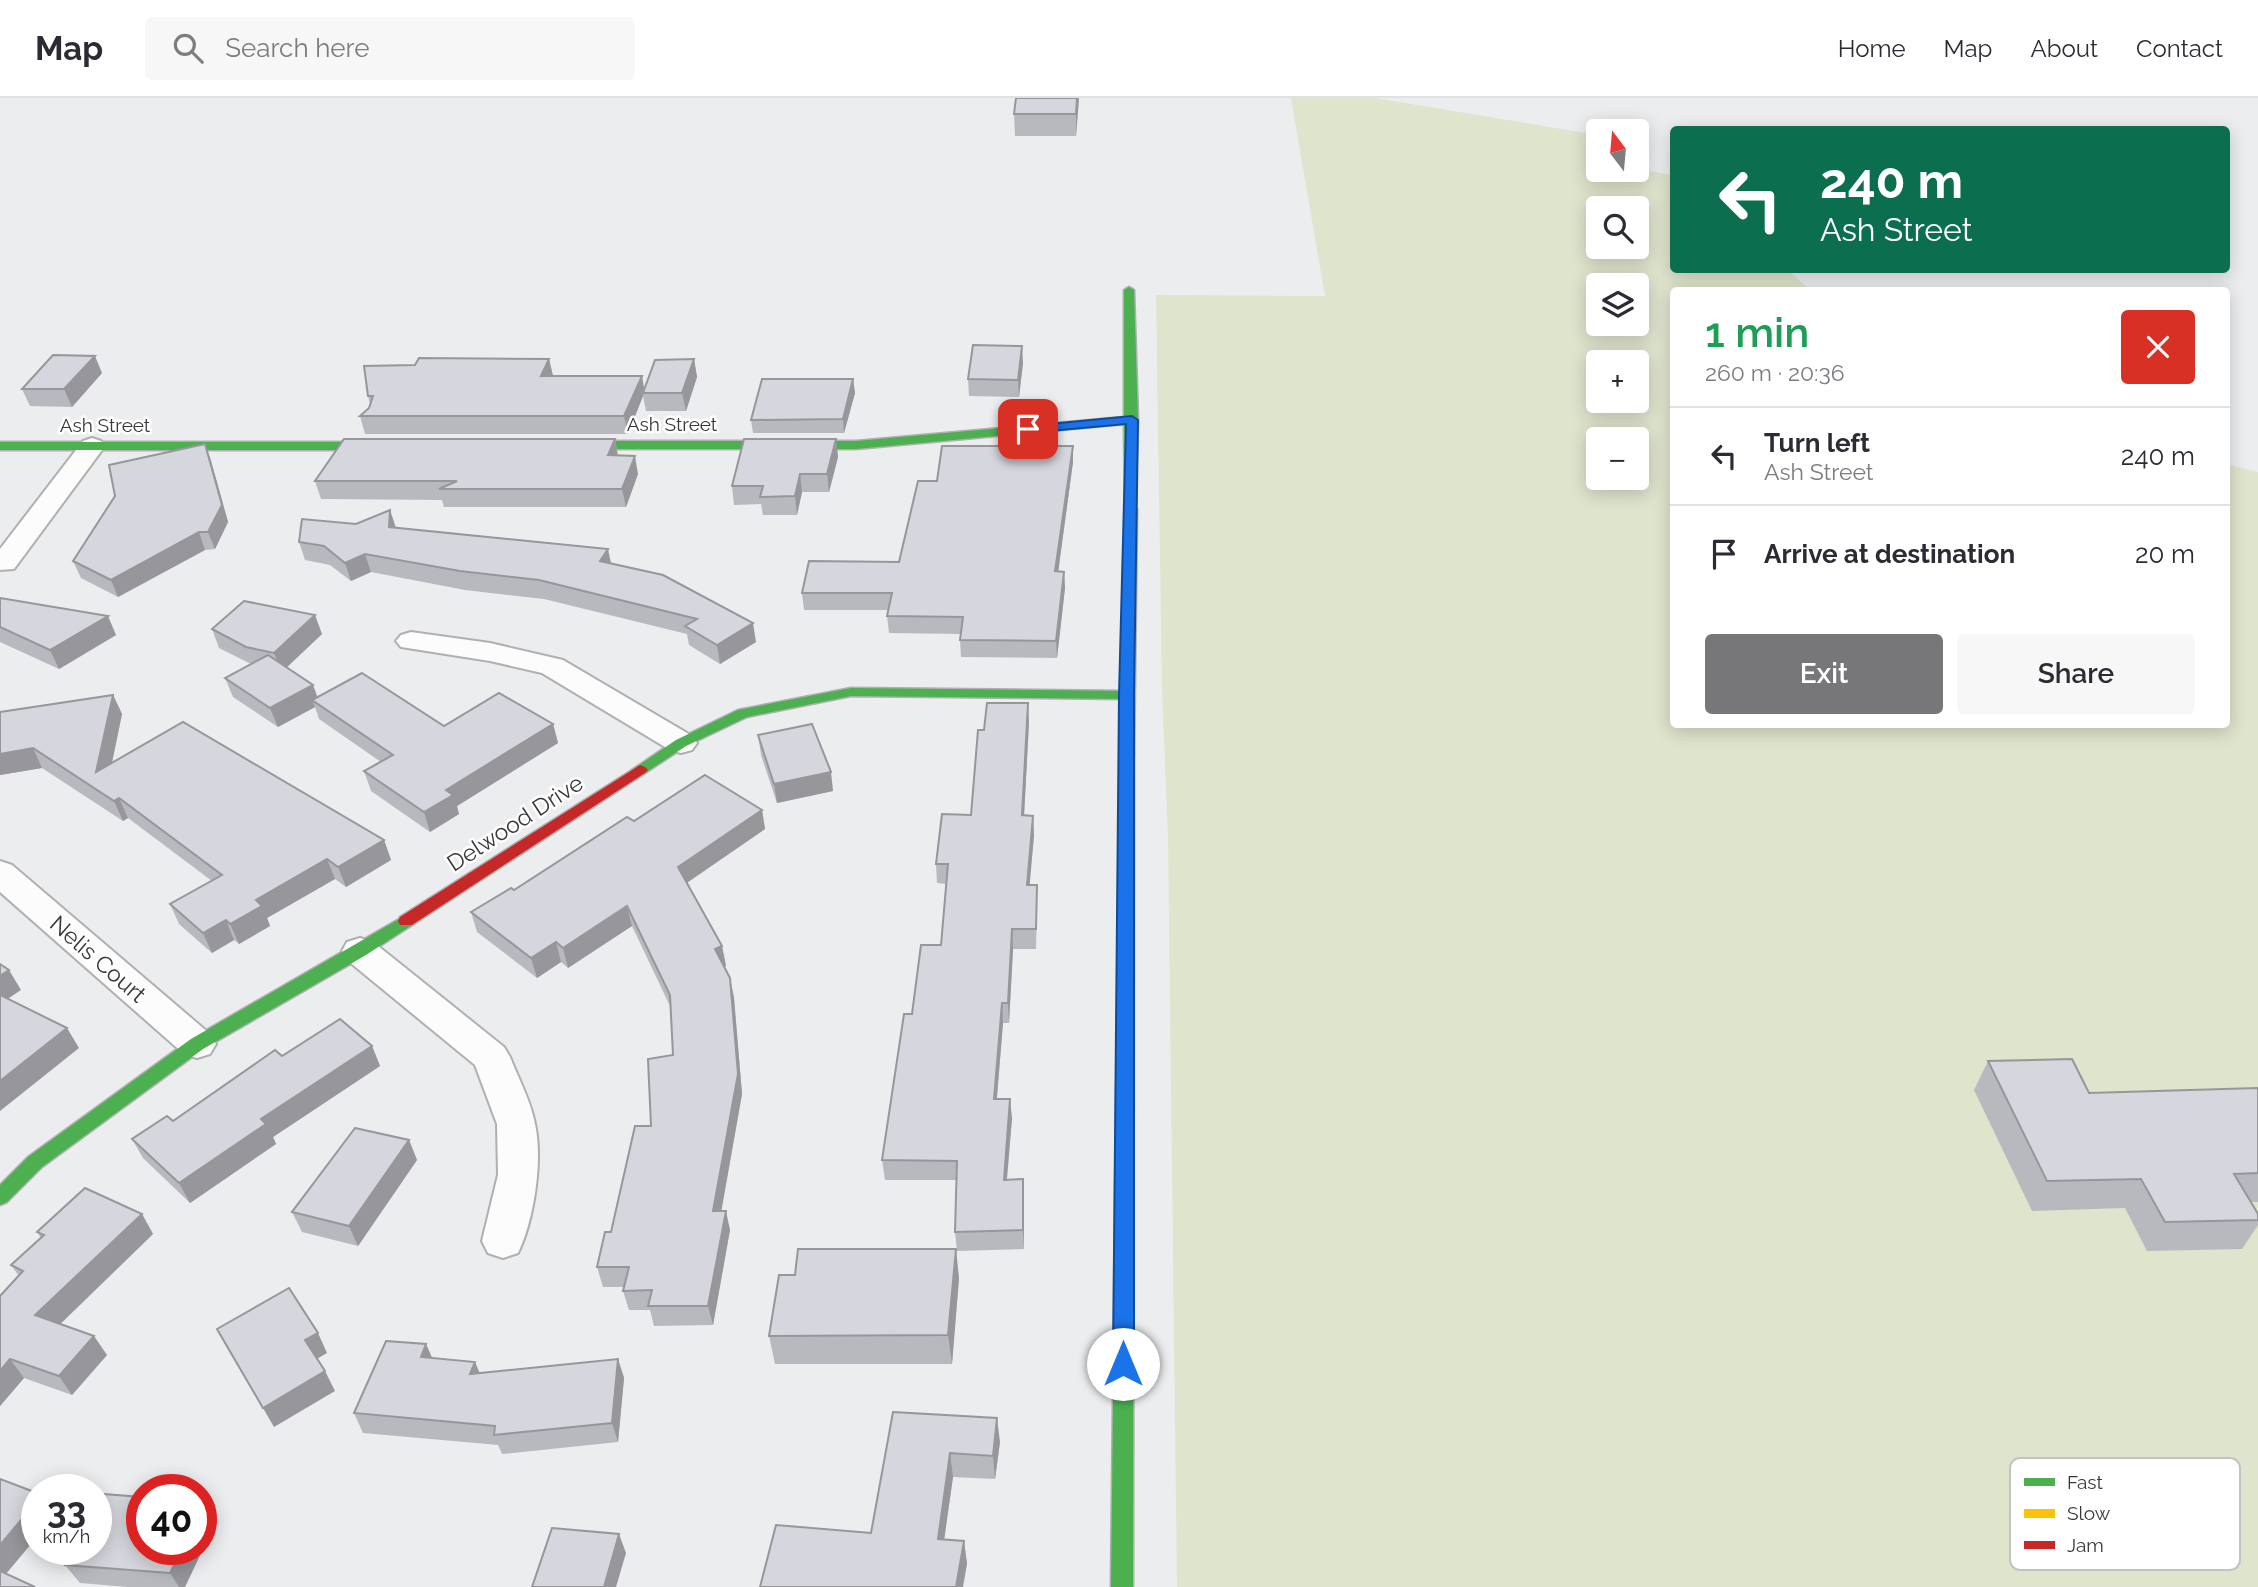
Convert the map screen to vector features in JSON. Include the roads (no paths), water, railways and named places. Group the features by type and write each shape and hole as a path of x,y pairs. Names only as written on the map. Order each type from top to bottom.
{"street":[{"path":"1122,1587 1126,695 1132,420 1129,290"},
{"name":"Ash Street","path":"550,446 856,445 1132,420"},
{"name":"Ash Street","path":"0,446 412,446"},
{"path":"4,563 92,446"},
{"path":"411,641 490,652 552,666 681,743"},
{"name":"Delwood Drive","path":"0,1197 35,1162 197,1044 359,951 681,743 743,713 852,692 1126,695"},
{"name":"Nelis Court","path":"0,873 197,1044"},
{"path":"359,951 491,1058 516,1124 518,1175 503,1241"}]}
